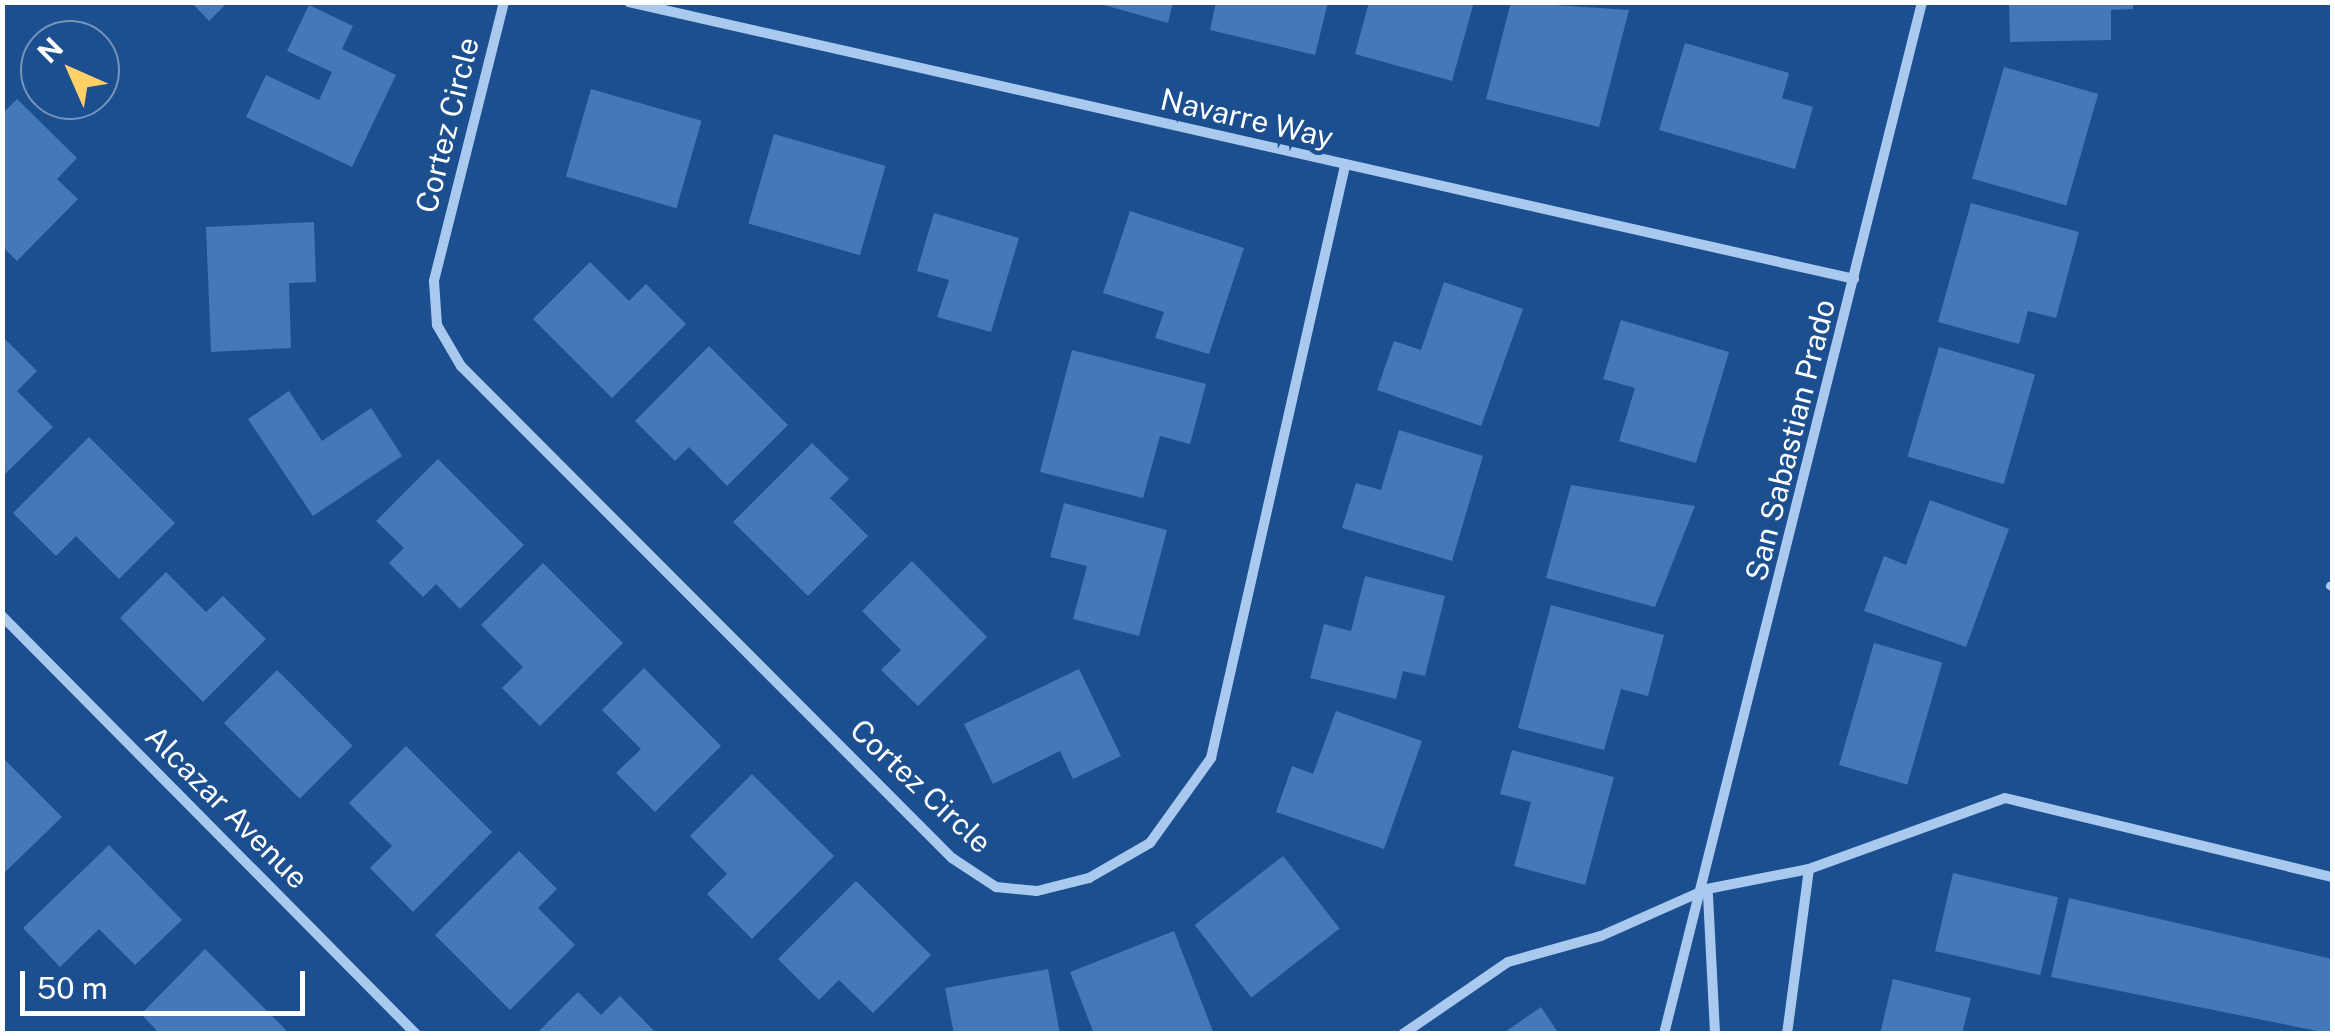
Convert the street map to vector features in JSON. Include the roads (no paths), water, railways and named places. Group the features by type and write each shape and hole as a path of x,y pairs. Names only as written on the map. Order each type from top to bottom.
{"street":[{"name":"Cortez Circle","path":"504,2 434,281 437,326 461,366 952,858 996,887 1037,891 1089,878 1134,852 1188,800 1212,758 1346,166"},
{"name":"Navarre Way","path":"629,2 1854,279"},
{"name":"San Sabastian Prado","path":"1664,1034 1708,889 1922,2"},
{"name":"Alcazar Avenue","path":"2,616 416,1034"},
{"path":"1403,1034 1508,962 1601,936 1708,889 1809,869 2005,798 2332,877"},
{"path":"1787,1034 1809,869"},
{"name":"San Sabastian Prado","path":"1708,889 1715,1034"}]}
